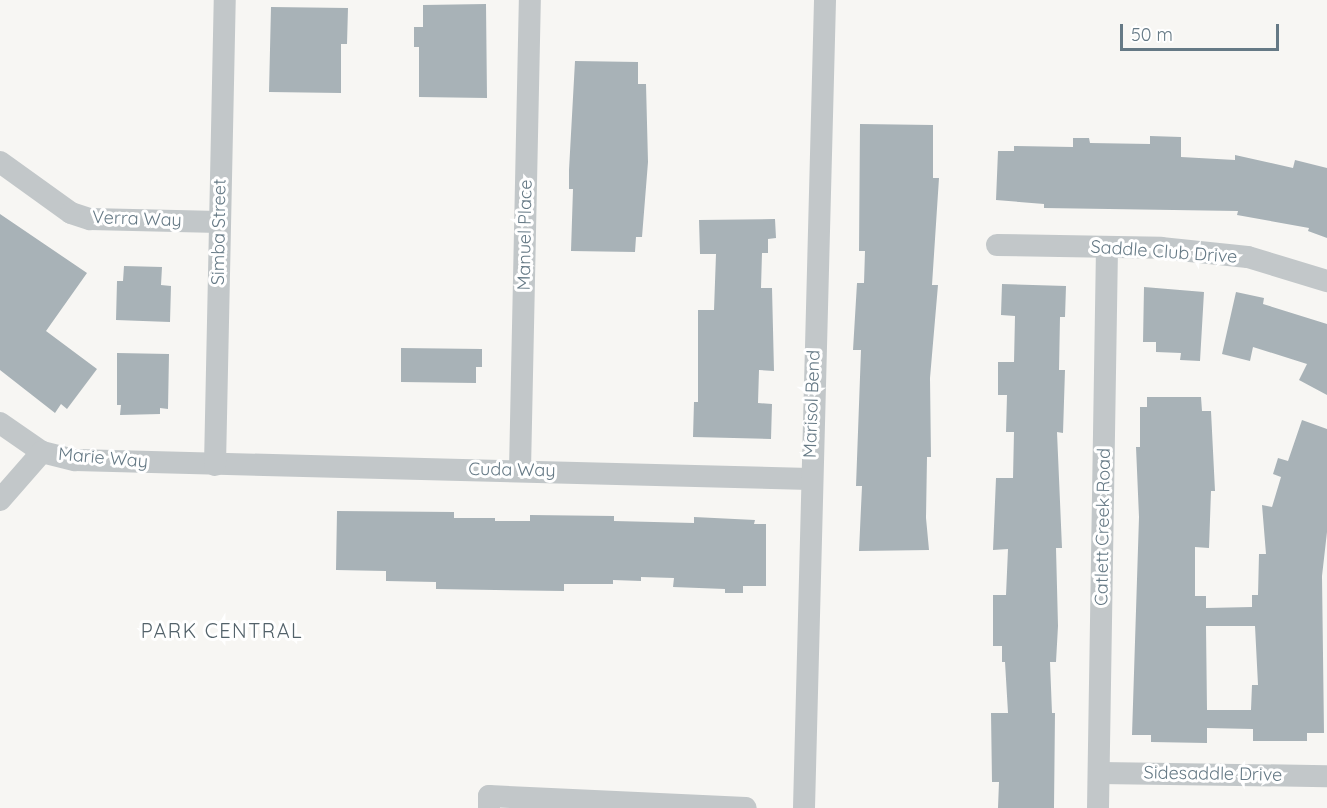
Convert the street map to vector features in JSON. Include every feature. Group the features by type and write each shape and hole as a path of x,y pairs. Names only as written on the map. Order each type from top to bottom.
{"street":[{"name":"Simba Street","path":"215,465 225,0"},
{"name":"Manuel Place","path":"520,470 530,0"},
{"name":"Marisol Bend","path":"804,808 810,479 825,0"},
{"name":"Verra Way","path":"0,162 71,213 90,219 219,222"},
{"name":"Saddle Club Drive","path":"998,245 1107,247 1248,257 1327,281"},
{"name":"Catlett Creek Road","path":"1098,808 1107,247"},
{"name":"Marie Way","path":"0,423 42,452 75,460 215,465"},
{"path":"0,500 42,452"},
{"name":"Cuda Way","path":"215,465 520,470 810,479"},
{"name":"Sidesaddle Drive","path":"1100,772 1327,776"},
{"path":"489,808 489,796 746,808"}],"building":[{"path":"486,4 487,98 419,97 419,47 414,47 414,27 423,27 423,5"},
{"path":"271,7 348,8 347,44 341,44 341,93 269,92"},
{"path":"575,61 638,62 638,84 646,84 648,162 642,237 636,237 635,252 571,251 573,189 569,189 569,170"},
{"path":"860,124 933,125 933,178 939,178 932,285 938,285 930,378 931,457 927,457 926,518 929,550 859,551 862,486 856,486 861,350 853,350 857,283 864,283 865,251 859,251"},
{"path":"1150,136 1181,137 1181,157 1235,160 1235,155 1293,168 1295,160 1327,168 1327,238 1308,231 1309,228 1237,215 1238,211 1044,208 1044,204 996,200 998,151 1014,151 1014,146 1073,147 1073,138 1089,138 1090,143 1150,144"},
{"path":"0,214 87,273 46,331 97,369 67,409 61,404 55,413 0,370"},
{"path":"775,219 776,238 768,239 768,253 762,253 761,288 772,288 774,371 759,370 758,403 772,404 771,439 693,437 694,402 698,402 698,310 714,310 716,254 700,254 699,220"},
{"path":"124,266 162,267 161,285 171,286 170,322 116,320 117,281 123,281"},
{"path":"1002,284 1066,286 1065,317 1060,317 1059,370 1065,370 1063,433 1057,432 1062,548 1056,548 1058,626 1056,662 1050,662 1052,713 1055,713 1054,808 998,808 999,782 992,782 991,713 1008,713 1002,646 993,646 993,595 1006,595 1008,549 993,550 996,478 1013,478 1014,432 1006,432 1007,395 998,395 998,362 1014,362 1015,316 1001,315"},
{"path":"1144,287 1204,292 1200,361 1180,360 1181,353 1156,352 1156,342 1143,342"},
{"path":"1236,292 1264,298 1263,304 1327,324 1327,395 1299,380 1307,364 1253,347 1250,361 1222,354"},
{"path":"401,348 482,349 482,367 476,367 476,383 401,382"},
{"path":"117,353 169,354 168,409 160,408 160,414 120,415 121,405 117,405"},
{"path":"1147,397 1201,397 1202,411 1211,411 1215,491 1211,491 1209,548 1195,547 1195,596 1206,596 1206,608 1252,607 1252,595 1258,595 1259,554 1266,554 1262,505 1272,507 1281,477 1273,474 1278,458 1288,461 1302,420 1327,429 1327,532 1322,576 1324,733 1307,733 1307,741 1253,741 1253,729 1207,728 1207,743 1151,742 1151,735 1132,735 1139,517 1136,447 1140,447 1140,407 1147,407","holes":["1206,626 1255,626 1258,685 1252,685 1251,710 1207,710"]},
{"path":"337,511 454,512 454,518 495,518 495,521 530,521 530,515 614,516 614,521 694,523 694,517 755,520 754,524 766,524 766,586 743,586 743,593 725,593 725,589 673,587 674,578 641,577 641,581 613,580 613,584 564,584 564,591 436,589 436,582 386,581 386,571 336,570"}],"district":[{"name":"PARK CENTRAL","path":"222,630"}]}
